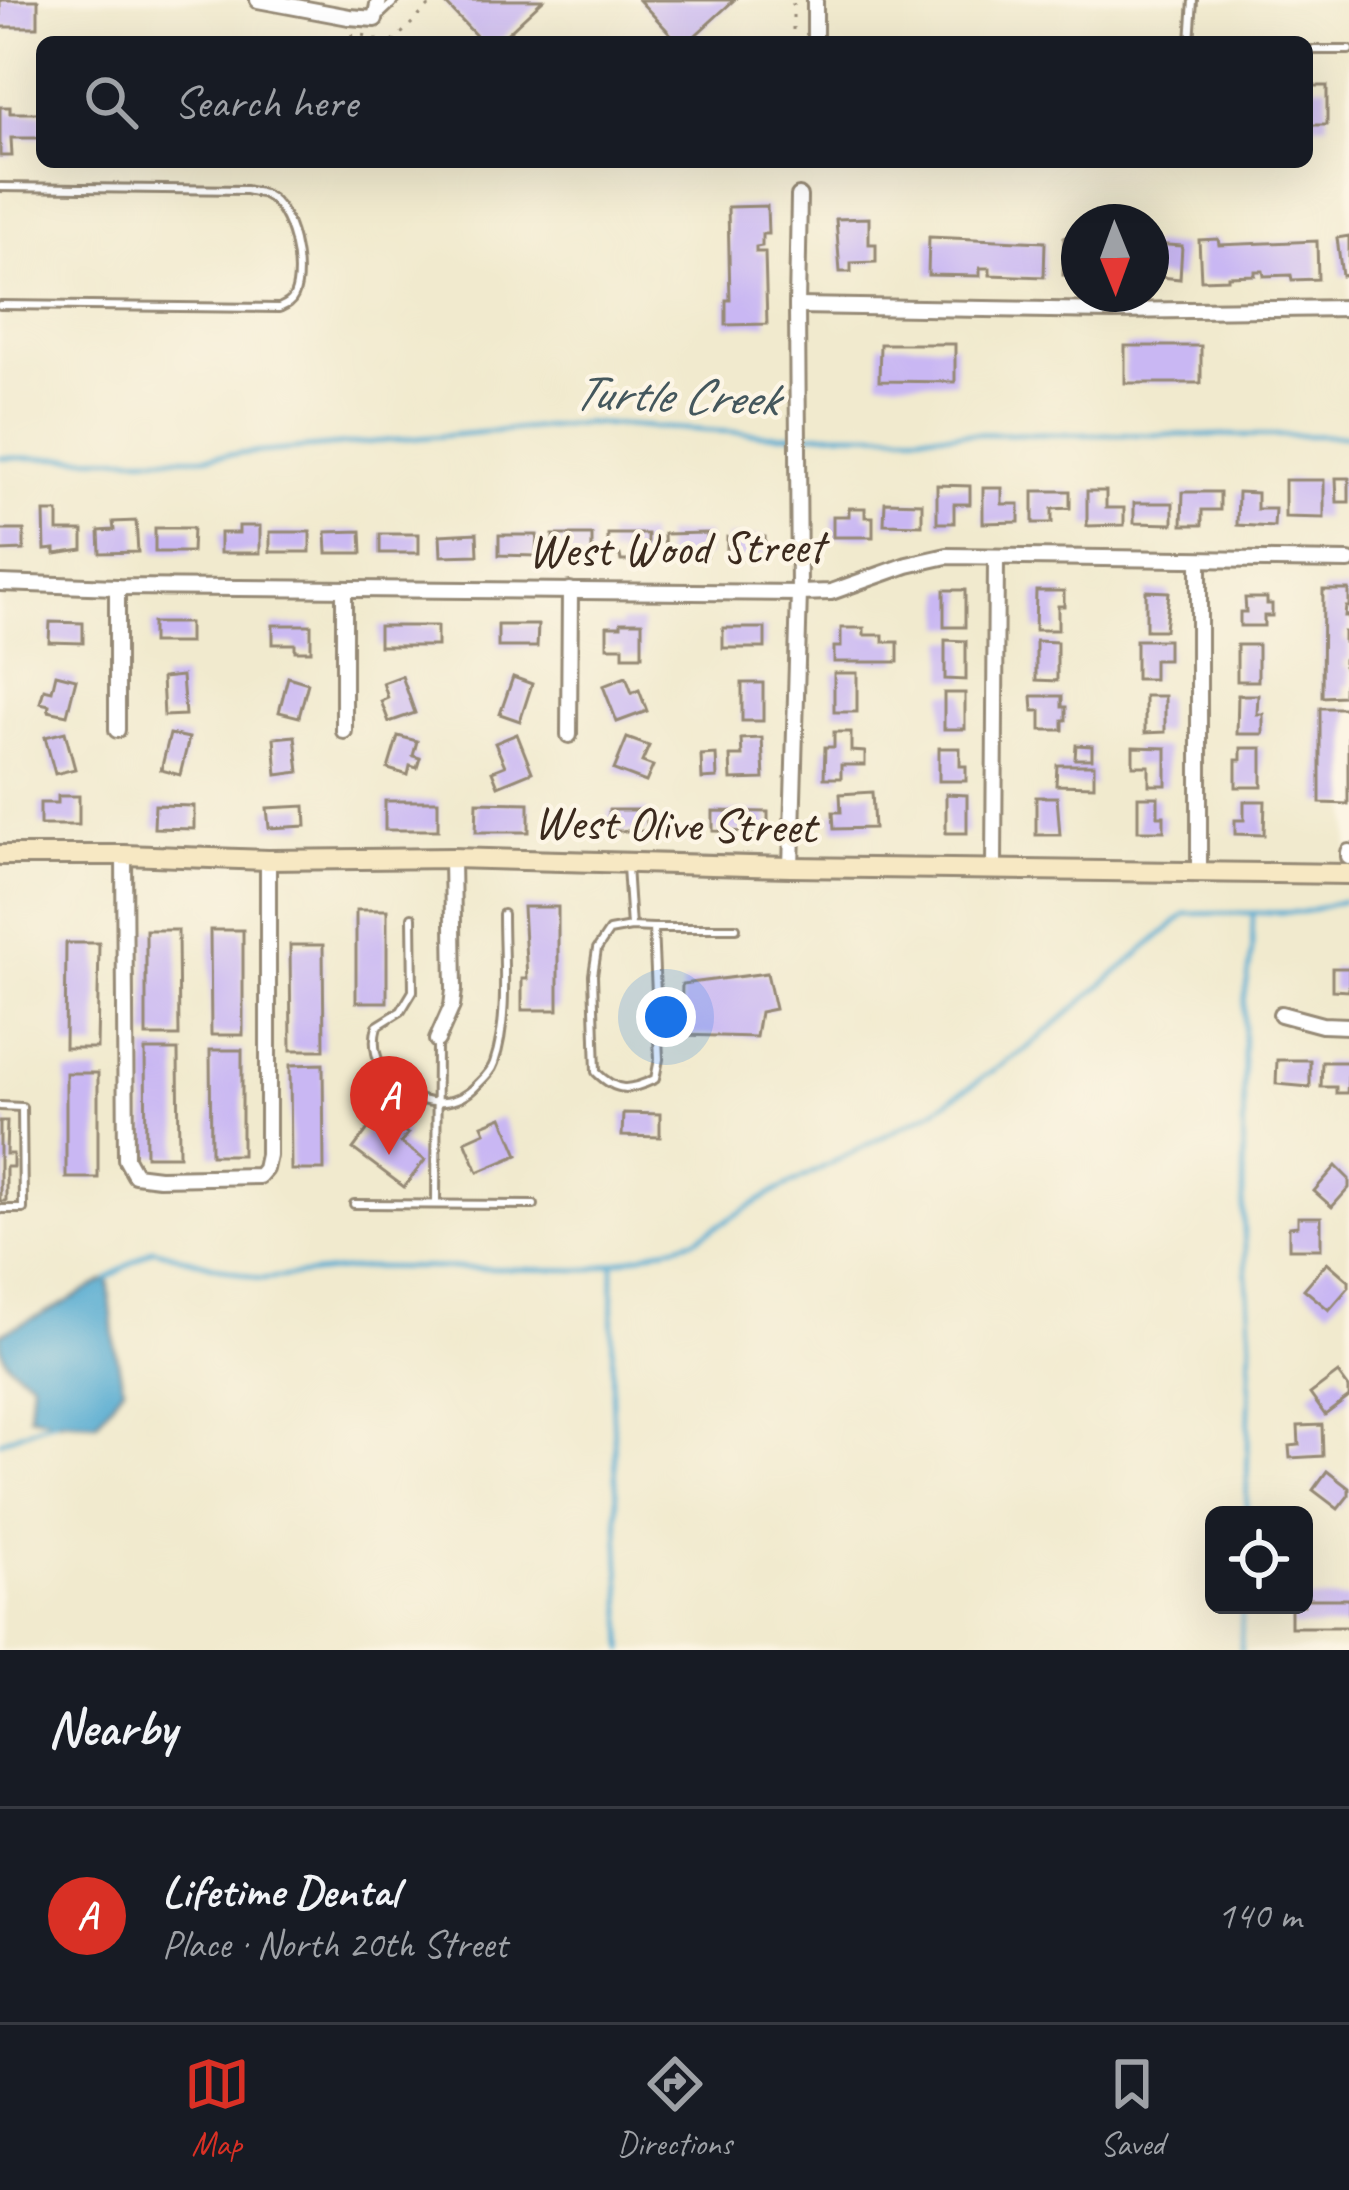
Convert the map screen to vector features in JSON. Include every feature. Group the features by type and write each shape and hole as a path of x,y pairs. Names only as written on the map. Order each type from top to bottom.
{"main road":[{"name":"West Olive Street","path":"0,855 1349,874"}],"street":[{"path":"258,0 375,19 379,0"},
{"path":"815,0 815,36"},
{"path":"791,867 800,593 799,196"},
{"path":"797,306 1349,308"},
{"name":"West Wood Street","path":"0,583 800,593 831,592 946,556 1349,561"},
{"path":"994,868 996,558"},
{"path":"1199,561 1199,873"},
{"path":"117,587 117,730"},
{"path":"344,589 344,731"},
{"path":"568,735 570,590"},
{"path":"124,855 126,1159 135,1175 160,1178 259,1176 265,1169 268,860"},
{"path":"437,1040 454,990 452,858"},
{"path":"1281,1014 1322,1025 1349,1026"}],"lane":[{"path":"375,19 396,0"},
{"path":"1190,36 1192,0"},
{"path":"1313,50 1349,50"},
{"path":"0,187 246,190 268,195 275,203 298,250 294,296 279,308 0,305"},
{"path":"627,862 631,927"},
{"path":"412,917 412,991 401,1011 377,1026 376,1060 392,1084 415,1099 438,1103 468,1095 493,1067 502,1026 503,914"},
{"path":"652,928 655,1079 633,1089 610,1085 596,1072 593,975 597,949 609,931 631,927 736,928"},
{"path":"436,1204 437,1040"},
{"path":"0,1106 22,1107 23,1209 0,1209"},
{"path":"354,1204 534,1204"}],"path":[{"path":"399,36 435,0"},
{"path":"793,0 793,36"}],"water":[{"path":"108,1278 123,1387 97,1422 29,1415 32,1381 8,1363 0,1334"}],"building":[{"path":"0,0 38,0 38,27 0,27"},
{"path":"543,0 504,36 476,36 445,3"},
{"path":"639,0 734,0 695,36 672,36"},
{"path":"1313,86 1327,86 1327,125 1313,125"},
{"path":"0,107 10,107 10,113 36,113 36,138 11,138 12,156 0,156"},
{"path":"767,206 768,234 762,234 762,246 756,252 765,252 767,324 726,325 728,207"},
{"path":"869,218 869,244 876,244 876,262 851,263 851,272 840,272 836,219"},
{"path":"1349,236 1349,275 1342,276 1337,238"},
{"path":"929,237 1045,242 1044,277 990,275 990,268 980,268 980,276 928,275"},
{"path":"1218,239 1219,245 1317,241 1318,279 1292,280 1291,275 1264,276 1263,271 1255,271 1255,275 1201,280 1199,240"},
{"path":"1169,245 1182,246 1180,279 1169,278"},
{"path":"880,344 955,344 955,382 879,381"},
{"path":"1125,346 1201,346 1201,383 1125,383"},
{"path":"1336,478 1349,478 1349,502 1337,502"},
{"path":"1285,480 1324,480 1324,518 1285,517"},
{"path":"937,485 970,486 970,504 954,504 954,523 937,523"},
{"path":"983,488 1002,488 1002,504 1019,504 1019,522 983,523"},
{"path":"1033,491 1070,491 1070,508 1052,509 1052,523 1033,523"},
{"path":"1087,491 1106,491 1106,508 1124,508 1124,525 1087,526"},
{"path":"1183,492 1220,492 1220,510 1202,510 1202,525 1182,525"},
{"path":"1238,492 1257,493 1257,509 1275,509 1274,527 1237,525"},
{"path":"885,502 922,503 922,525 884,524"},
{"path":"1134,503 1173,503 1173,524 1134,523"},
{"path":"849,508 865,508 865,517 873,517 873,537 833,537 833,516 849,516"},
{"path":"44,512 58,512 58,531 83,531 83,550 55,554 55,549 45,550"},
{"path":"136,521 138,552 100,553 99,531 114,530 113,522"},
{"path":"239,526 260,526 260,553 220,553 220,533 239,533"},
{"path":"155,528 193,528 192,552 155,552"},
{"path":"0,530 24,530 24,550 0,551"},
{"path":"361,531 362,553 327,553 326,532"},
{"path":"270,532 310,532 310,552 270,552"},
{"path":"477,533 478,555 441,556 440,535"},
{"path":"707,533 707,556 665,557 664,534"},
{"path":"380,534 419,534 419,553 380,553"},
{"path":"608,534 648,534 648,568 639,568 639,561 608,555"},
{"path":"499,535 537,535 536,556 499,555"},
{"path":"553,535 592,535 592,557 553,557"},
{"path":"727,537 765,537 765,558 727,558"},
{"path":"944,590 965,590 965,627 944,627"},
{"path":"1323,590 1349,590 1345,616 1349,616 1349,632 1344,632 1344,642 1349,641 1349,660 1344,660 1344,668 1349,668 1349,685 1344,685 1344,696 1322,697"},
{"path":"1036,591 1064,591 1064,606 1058,606 1058,630 1035,630"},
{"path":"1146,591 1169,592 1165,630 1146,630"},
{"path":"1245,598 1267,598 1267,604 1272,604 1272,616 1264,616 1264,626 1240,626"},
{"path":"50,622 83,623 83,643 49,642"},
{"path":"621,622 642,622 642,656 623,656 623,647 607,647 607,626 621,626"},
{"path":"152,623 189,623 189,643 152,643"},
{"path":"273,625 311,625 311,651 295,651 295,644 273,644"},
{"path":"498,625 538,625 537,647 498,647"},
{"path":"379,626 437,626 437,646 379,646"},
{"path":"723,628 765,628 765,648 723,648"},
{"path":"841,628 864,628 864,635 883,635 883,642 898,642 898,662 834,662 834,647 841,647"},
{"path":"945,640 966,641 966,680 945,679"},
{"path":"1136,640 1168,640 1168,660 1154,660 1154,679 1136,679"},
{"path":"1036,641 1057,642 1057,681 1036,680"},
{"path":"1237,645 1258,645 1258,681 1237,681"},
{"path":"834,673 857,673 857,712 834,712"},
{"path":"56,674 76,679 67,715 48,711 49,705 40,703 44,689 52,691"},
{"path":"182,676 185,715 164,716 162,678"},
{"path":"402,676 415,713 389,722 381,701 388,698 383,683"},
{"path":"288,677 308,683 299,717 279,712"},
{"path":"513,677 532,684 520,721 500,714"},
{"path":"626,677 632,693 639,690 647,711 617,722 603,686"},
{"path":"742,683 763,683 763,721 742,721"},
{"path":"944,693 965,693 965,729 944,729"},
{"path":"1238,695 1258,695 1263,734 1237,734"},
{"path":"1032,696 1062,696 1062,707 1066,707 1063,730 1041,730 1041,711 1033,711"},
{"path":"1145,696 1165,696 1165,732 1145,733"},
{"path":"1320,708 1348,708 1348,804 1320,803"},
{"path":"65,732 75,769 55,774 45,737"},
{"path":"834,732 851,732 851,751 865,752 865,765 841,765 841,778 824,778 825,747 834,747"},
{"path":"170,734 189,738 180,775 161,770"},
{"path":"517,734 532,772 498,786 492,771 505,766 495,743"},
{"path":"295,736 299,772 277,775 274,738"},
{"path":"398,736 417,741 413,756 420,758 408,775 388,769"},
{"path":"627,738 649,746 642,762 653,766 646,782 614,770"},
{"path":"762,738 764,779 731,780 730,756 742,756 741,739"},
{"path":"1076,745 1092,746 1092,759 1075,759"},
{"path":"1133,747 1166,748 1166,785 1149,785 1149,766 1133,766"},
{"path":"939,748 960,748 966,781 939,781"},
{"path":"1241,748 1262,748 1262,787 1236,787"},
{"path":"716,754 717,778 702,779 701,755"},
{"path":"1057,765 1094,765 1094,786 1056,785"},
{"path":"872,792 874,828 834,829 833,812 841,812 840,794"},
{"path":"946,794 967,795 967,833 946,833"},
{"path":"58,796 79,796 79,825 40,825 40,803 58,803"},
{"path":"1036,797 1057,797 1060,835 1036,835"},
{"path":"1138,797 1158,797 1164,831 1138,831"},
{"path":"385,801 438,801 438,830 385,830"},
{"path":"1244,801 1265,801 1264,835 1235,834 1235,820 1244,820"},
{"path":"477,802 529,803 529,832 476,832"},
{"path":"155,805 194,806 194,829 154,828"},
{"path":"305,806 306,826 269,828 267,808"},
{"path":"609,810 647,810 647,831 608,831"},
{"path":"713,811 768,812 768,832 713,831"},
{"path":"523,907 558,907 558,1010 522,1010 522,979 527,979"},
{"path":"356,910 387,910 387,1002 356,1002"},
{"path":"146,930 178,930 179,1036 146,1036"},
{"path":"210,930 243,930 243,1035 211,1035"},
{"path":"66,943 99,943 97,1048 65,1048"},
{"path":"290,945 323,945 324,1050 291,1050"},
{"path":"1332,968 1349,968 1349,991 1332,990"},
{"path":"767,973 775,1009 760,1012 756,1037 681,1035 682,984"},
{"path":"145,1050 178,1050 179,1156 146,1156"},
{"path":"210,1050 242,1050 242,1155 211,1155"},
{"path":"1277,1060 1310,1060 1310,1087 1276,1084"},
{"path":"1322,1062 1349,1062 1347,1093 1321,1087"},
{"path":"323,1064 324,1170 291,1170 290,1065"},
{"path":"66,1073 98,1073 98,1178 66,1178"},
{"path":"623,1113 660,1114 660,1137 622,1136"},
{"path":"502,1117 518,1155 478,1172 465,1141 485,1132 482,1125"},
{"path":"390,1120 408,1134 401,1143 425,1160 404,1187 353,1149 373,1122 384,1129"},
{"path":"0,1121 7,1121 6,1154 13,1154 13,1167 6,1167 6,1201 0,1201"},
{"path":"1336,1166 1349,1179 1349,1188 1332,1207 1314,1191"},
{"path":"1298,1217 1321,1217 1321,1249 1289,1249 1289,1227 1298,1226"},
{"path":"1327,1262 1349,1281 1329,1310 1304,1289"},
{"path":"1338,1373 1349,1388 1349,1397 1325,1415 1310,1394"},
{"path":"1322,1425 1323,1456 1290,1458 1289,1446 1299,1445 1298,1426"},
{"path":"1327,1471 1349,1488 1338,1509 1313,1490"},
{"path":"1313,1599 1349,1599 1349,1627 1291,1627 1291,1614 1313,1614"}],"waterway":[{"name":"Turtle Creek","path":"0,458 203,457 587,423 779,435 1349,436"},
{"path":"107,1279 153,1249 260,1279 370,1267 589,1270 694,1240 771,1194 933,1111 1026,1049 1186,914 1303,912 1343,901"},
{"path":"1246,1506 1251,1343 1243,1215 1244,1003 1253,916"},
{"path":"613,1266 612,1397 624,1650"},
{"path":"0,1441 56,1419"},
{"path":"1241,1650 1242,1614"}],"place":[{"name":"Lifetime Dental","path":"389,1155"}]}
